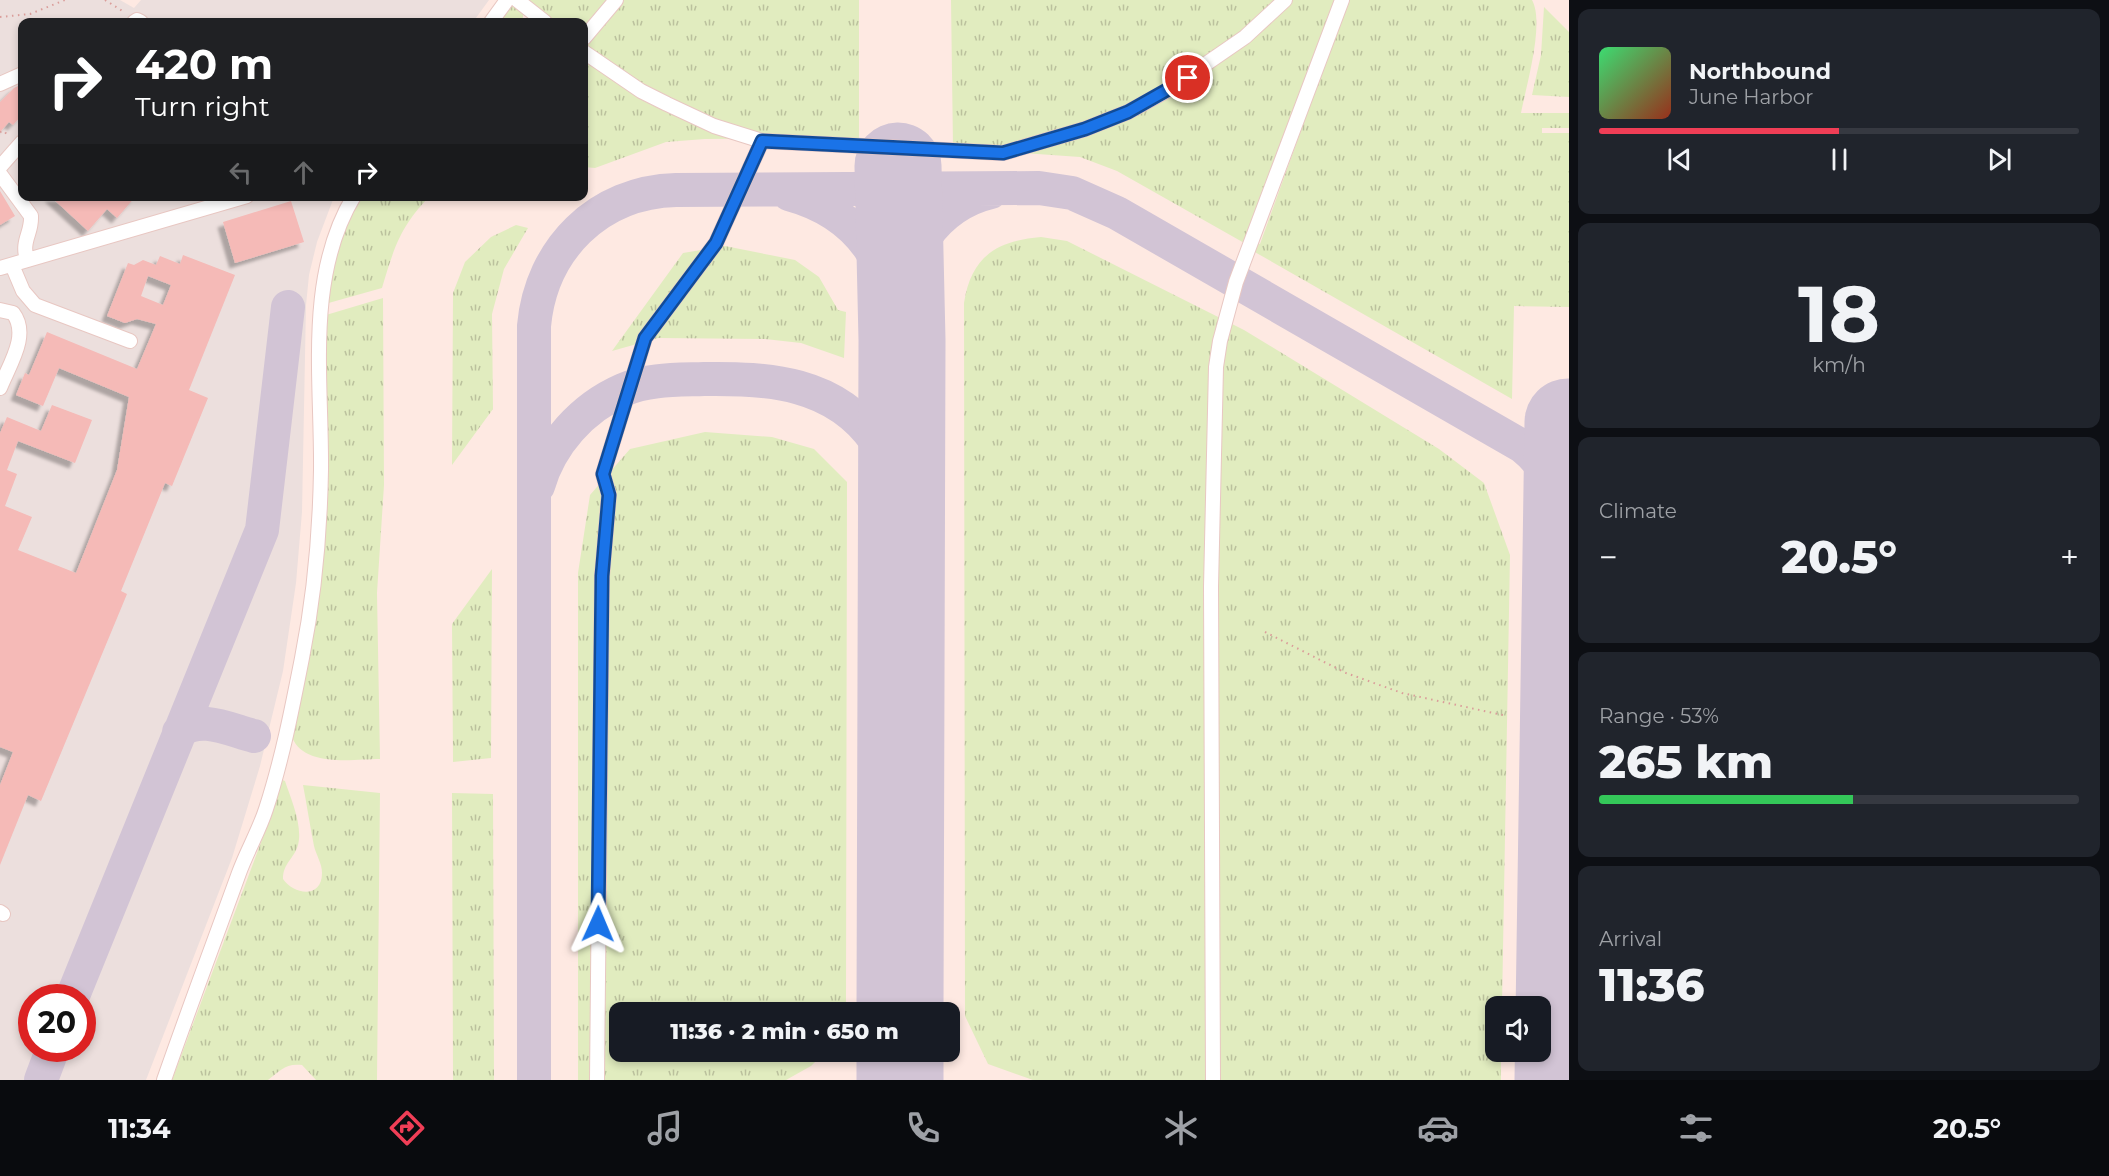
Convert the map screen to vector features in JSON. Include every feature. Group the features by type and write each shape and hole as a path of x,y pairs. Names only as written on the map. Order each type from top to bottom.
{"lane":[{"path":"494,18 507,0"},
{"path":"517,0 540,18"},
{"path":"588,33 616,0"},
{"path":"588,55 641,91 667,104 714,126 762,141 1003,153 1085,129 1128,112 1168,90 1245,37 1285,0"},
{"path":"1213,1080 1211,587 1216,367 1220,341 1236,282 1342,0"},
{"path":"0,84 18,76"},
{"path":"597,1080 602,576 609,495 603,474 645,338 716,243 762,141"},
{"path":"0,167 18,147"},
{"path":"0,174 18,198"},
{"path":"20,201 31,216 24,246 27,260"},
{"path":"130,342 35,305 6,266 230,201"},
{"path":"164,1080 243,863 265,812 284,745 303,654 313,567 321,473 320,347 326,265 342,216 351,201"},
{"path":"0,310 13,313 20,323 21,334 0,388"}],"path":[{"path":"0,16 44,10 65,0"},
{"path":"105,0 131,18"},
{"path":"1265,632 1346,673 1402,693 1507,716"}],"shaded area":[{"path":"0,0 120,0 134,8 141,0 489,0 476,18 18,18 18,201 332,201 317,242 309,275 306,305 302,512 296,583 283,671 260,766 232,858 146,1080 0,1080"}],"green space":[{"path":"526,0 607,0 588,23 588,18 549,18"},
{"path":"622,0 859,0 859,138 705,139 666,142 595,168 588,167 588,40"},
{"path":"951,0 1335,0 1246,244 1117,171 1080,157 953,148"},
{"path":"1348,0 1532,0 1535,10 1536,39 1521,113 1569,113 1569,128 1542,128 1542,133 1569,133 1569,307 1514,306 1512,399 1253,251 1256,243 1260,244"},
{"path":"513,4 524,11 523,18 501,18"},
{"path":"1544,7 1569,32 1569,97 1532,95 1541,55"},
{"path":"356,201 425,201 411,218 399,239 382,288 325,304 330,268"},
{"path":"516,225 528,228 504,269 492,314 493,409 452,465 453,293 465,262 491,237"},
{"path":"1041,237 1067,241 1244,330 1439,449 1484,483 1510,555 1502,996 1485,996 1485,1062 1501,1062 1501,1080 1033,1080 988,1064 965,1016 964,303 967,287 973,274 988,254 1025,239"},
{"path":"725,246 795,260 819,277 838,310 846,312 844,358 801,343 765,339 658,338 612,351 683,253"},
{"path":"383,298 384,485 377,593 380,759 331,760 307,754 298,747 292,737 316,587 326,315"},
{"path":"705,432 772,437 814,449 847,482 846,1002 609,1002 609,1062 815,1062 786,1080 578,1080 578,573 590,495 630,449"},
{"path":"492,569 491,758 453,762 452,624"},
{"path":"280,779 285,781 299,830 298,845 285,869 283,879 294,888 307,892 317,887 322,873 314,846 303,785 380,793 377,1080 316,1080 302,1065 291,1065 283,1068 268,1080 172,1080 263,837"},
{"path":"452,793 493,794 494,1080 453,1080"}],"building":[{"path":"18,86 18,119 13,125 9,122 0,132 0,102"},
{"path":"0,191 15,216 0,225"},
{"path":"55,201 132,201 117,218 107,209 88,231"},
{"path":"291,201 304,242 235,263 223,222"},
{"path":"183,255 235,275 189,390 208,398 172,486 165,483 121,591 127,594 41,801 28,795 0,865 0,785 13,752 0,747 0,433 7,417 41,431 52,405 92,420 75,463 18,441 7,470 17,474 5,506 32,517 18,550 76,573 117,470 129,397 59,368 43,406 16,395 25,373 29,375 47,332 137,369 156,324 137,319 125,323 107,316 128,263 134,265 143,260 156,265 160,256 180,264","holes":["148,276 171,285 163,305 141,296"]}],"taxiway":[{"path":"534,1080 534,326 539,298 548,273 561,250 578,230 599,214 622,201 648,193 676,190 1039,188 1072,193 1117,213 1522,446 1542,466 1555,489 1566,543"},
{"path":"902,313 907,273 925,237 938,221 954,209 971,199 991,192"},
{"path":"789,194 815,203 837,216 855,230 870,248 890,290 902,340"},
{"path":"78,984 262,530 288,307"},
{"path":"538,486 551,456 570,429 594,407 623,390 642,384 673,380 728,379 776,383 820,395 841,406 859,421 876,441 892,475 902,536"},
{"path":"179,732 196,724 206,724 254,736"},
{"path":"41,1080 48,1062"}],"runway":[{"path":"898,166 902,340 900,1002"},
{"path":"1558,1080 1568,422"},
{"path":"900,1062 900,1080"}],"route":[{"path":"598,924 602,576 609,495 603,474 645,338 716,243 762,141 1003,153 1085,129 1128,112 1188,78"}]}
